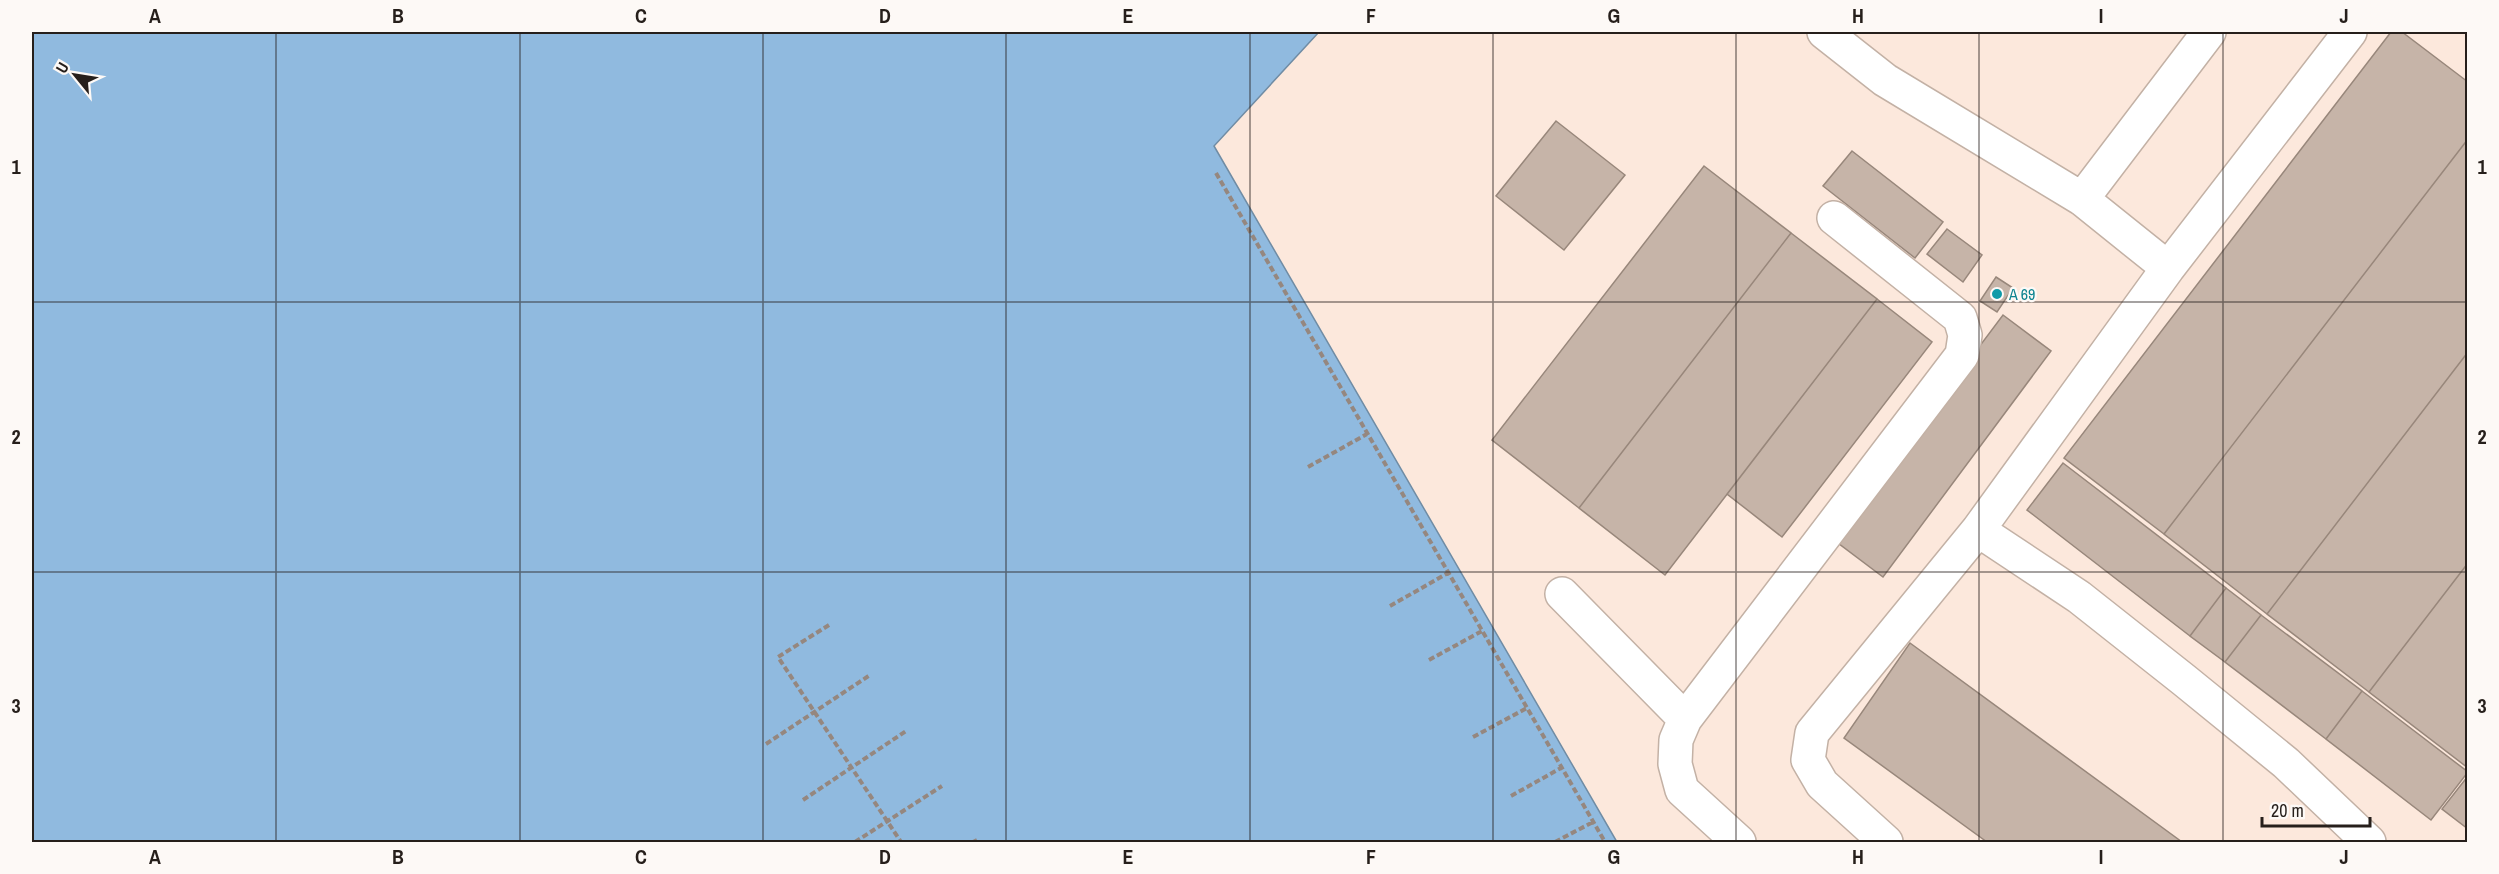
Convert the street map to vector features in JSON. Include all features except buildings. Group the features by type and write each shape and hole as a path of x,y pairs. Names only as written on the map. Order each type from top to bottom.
{"lane":[{"path":"1824,32 1885,80 2082,199 2168,268"},
{"path":"2082,199 2209,32"},
{"path":"1886,843 1822,784 1808,760 1812,733 1978,531 2168,268 2350,32"},
{"path":"1738,843 1682,790 1675,765 1676,740 1685,719 1962,355 1965,335 1960,318 1834,218"},
{"path":"1978,531 2079,597 2184,680 2286,763 2369,843"},
{"path":"1562,594 1685,719"}],"path":[{"path":"1216,173 1605,843"},
{"path":"1308,467 1367,434"},
{"path":"1390,606 1448,573"},
{"path":"829,625 778,657 902,843"},
{"path":"1429,660 1482,631"},
{"path":"766,744 870,675"},
{"path":"1473,737 1527,708"},
{"path":"803,800 906,732"},
{"path":"1510,796 1562,768"},
{"path":"855,843 942,786"},
{"path":"1555,843 1593,822"}],"water":[{"path":"32,32 1319,32 1214,146 1617,842 32,842"}],"place":[{"name":"A 69","path":"1997,294"}]}
